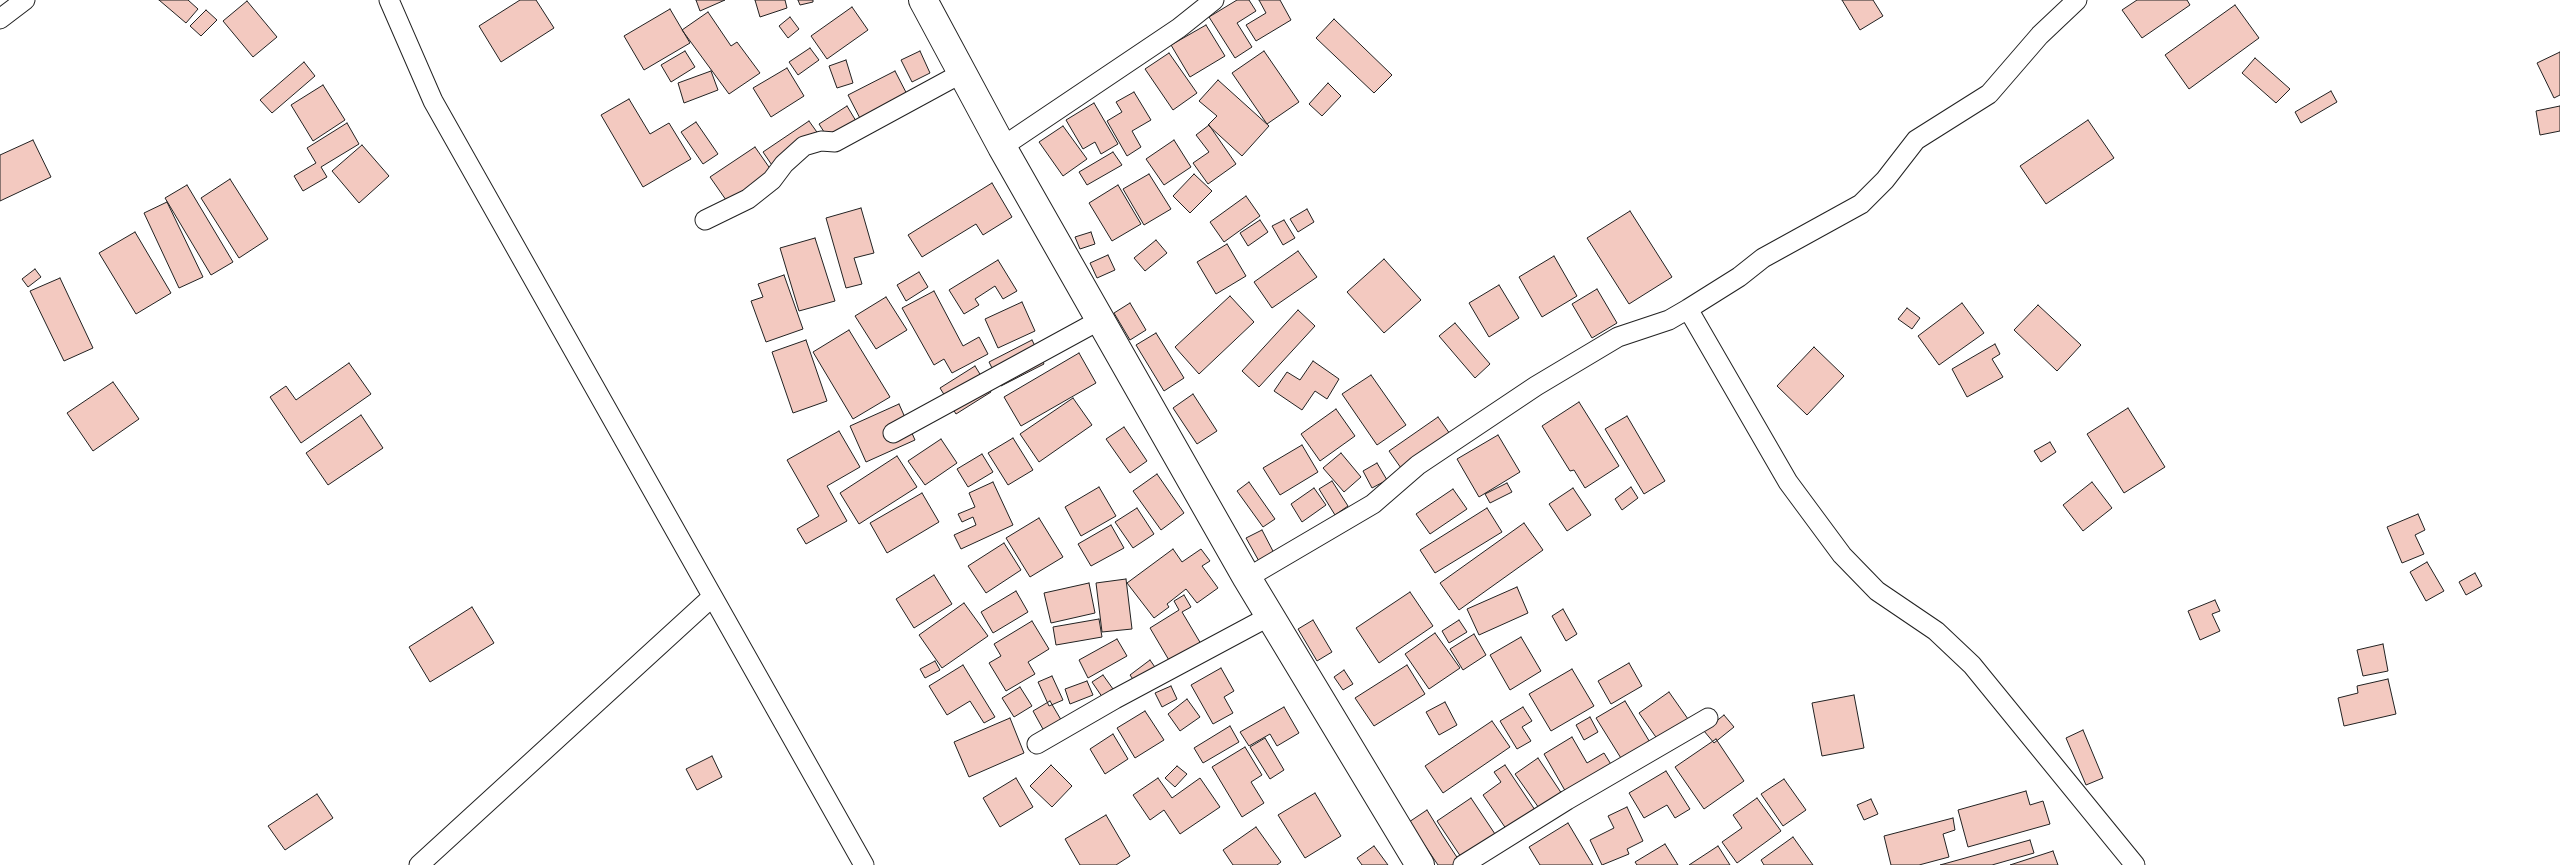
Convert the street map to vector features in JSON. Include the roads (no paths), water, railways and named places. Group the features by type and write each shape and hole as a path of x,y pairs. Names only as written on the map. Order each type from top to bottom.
{"street":[{"path":"0,19 25,0"},
{"path":"389,0 433,101 864,865"},
{"path":"923,0 1002,148 1247,578 1420,865"},
{"path":"1002,148 1179,28 1214,0"},
{"path":"1247,578 1373,504 1418,465 1545,382 1618,338 1669,320 1739,277 1763,258 1861,204 1885,180 1916,140 1989,94 2040,35 2077,0"},
{"path":"705,220 748,199 772,180 784,164 804,146 821,141 835,142 962,73"},
{"path":"1688,309 1788,482 1842,555 1877,591 1936,631 1972,664 2136,865"},
{"path":"893,433 1100,320"},
{"path":"420,865 712,598"},
{"path":"1037,744 1115,699 1270,616"},
{"path":"1462,865 1567,800 1708,718"}]}
